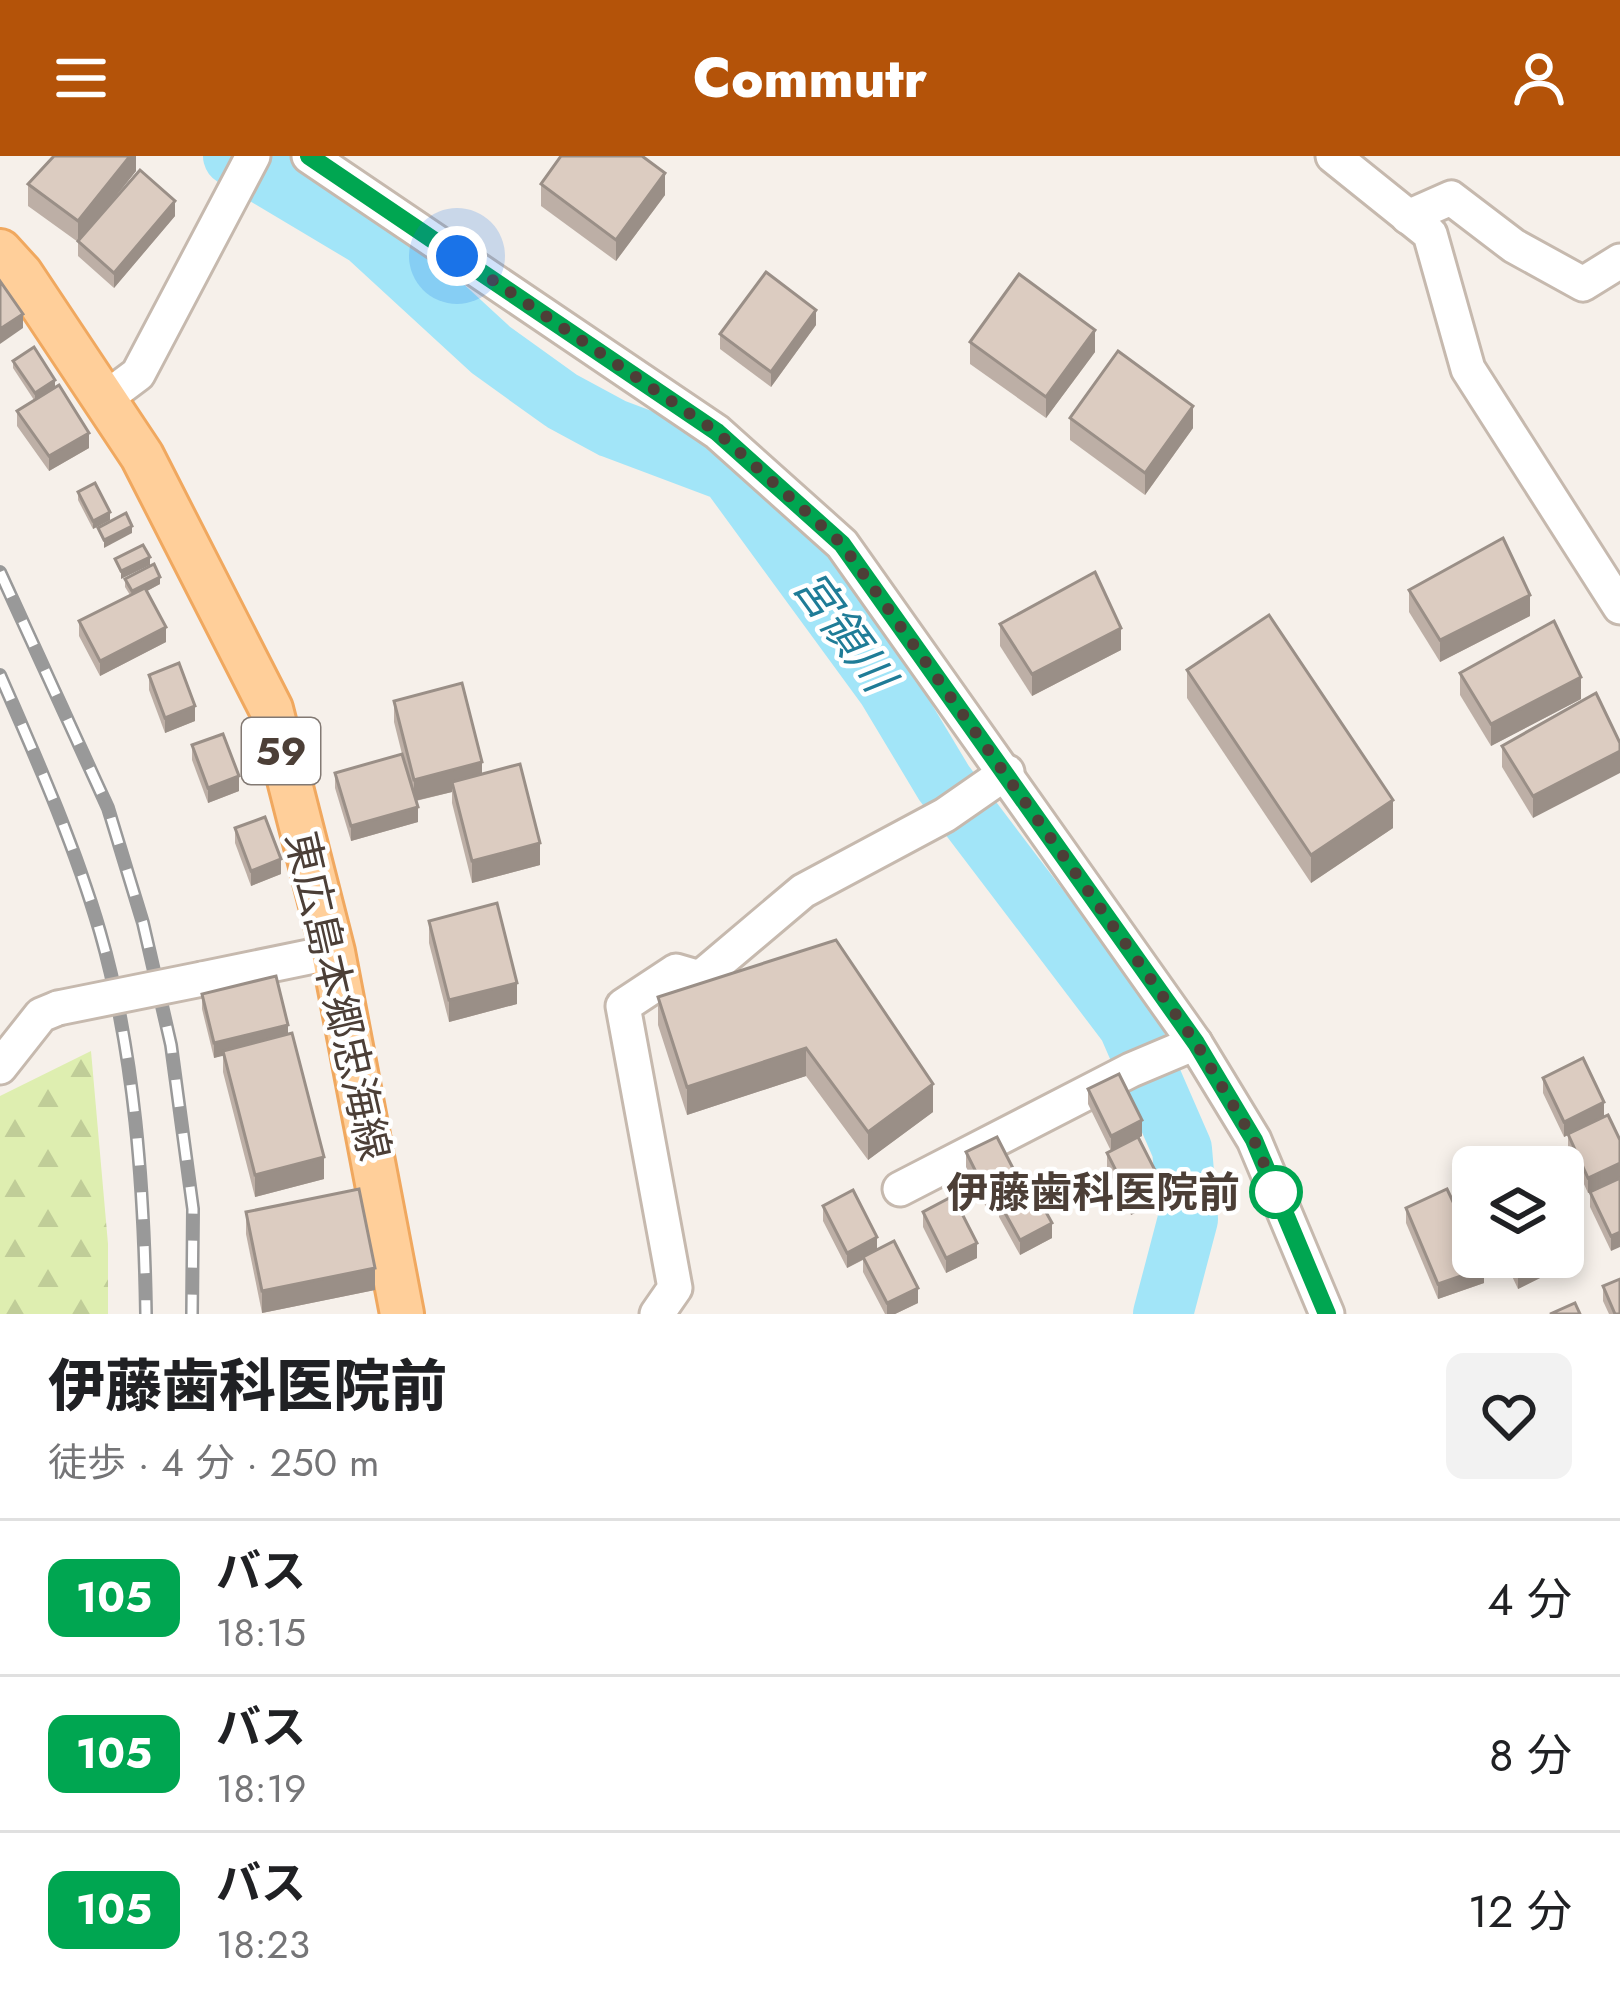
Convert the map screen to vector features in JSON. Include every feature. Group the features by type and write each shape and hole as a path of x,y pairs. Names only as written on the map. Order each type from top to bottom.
{"main road":[{"name":"東広島本郷忠海線","path":"0,251 142,456 271,709 333,952 402,1314"}],"street":[{"path":"309,156 717,432 842,544 995,781 1180,1050 1254,1140 1327,1314"},
{"path":"1333,156 1430,234 1468,369 1620,607"},
{"path":"106,398 138,374 247,165"},
{"path":"1408,217 1451,198 1514,246 1583,284 1620,261"},
{"path":"657,1314 675,1288 623,1006 676,971 700,978 803,891 945,814 995,781"},
{"path":"0,1067 41,1015 58,1008 333,952"},
{"path":"900,1189 1130,1070 1180,1050"}],"green space":[{"path":"91,1051 108,1244 108,1314 0,1314 0,1096"}],"building":[{"path":"54,156 130,156 78,221 28,184"},
{"path":"561,156 642,156 665,173 616,240 541,184"},
{"path":"140,170 175,201 114,273 78,241"},
{"path":"766,272 816,310 771,372 720,334"},
{"path":"1019,274 1095,330 1046,397 970,342"},
{"path":"0,281 23,314 0,329"},
{"path":"34,347 55,380 35,393 13,361"},
{"path":"1118,351 1193,406 1145,473 1070,418"},
{"path":"59,385 89,433 49,456 17,411"},
{"path":"95,483 110,512 93,521 78,492"},
{"path":"126,513 132,526 104,540 98,528"},
{"path":"1503,538 1530,595 1440,640 1409,590"},
{"path":"143,545 150,557 121,571 115,559"},
{"path":"154,564 160,577 132,591 125,579"},
{"path":"1095,572 1121,628 1032,674 1000,624"},
{"path":"145,588 166,627 100,661 79,621"},
{"path":"1269,615 1393,800 1311,855 1187,670"},
{"path":"1554,621 1581,677 1491,724 1460,673"},
{"path":"179,663 195,706 165,718 149,675"},
{"path":"462,683 482,762 414,780 394,701"},
{"path":"1596,693 1620,751 1533,796 1502,746"},
{"path":"223,734 239,776 208,788 192,745"},
{"path":"402,754 418,807 351,826 335,773"},
{"path":"520,764 540,843 472,861 452,782"},
{"path":"265,817 281,859 251,871 235,828"},
{"path":"497,903 517,983 449,1000 429,921"},
{"path":"836,940 933,1084 868,1132 806,1048 687,1087 658,997"},
{"path":"276,976 288,1025 214,1043 202,994"},
{"path":"292,1033 324,1157 255,1175 223,1051"},
{"path":"1583,1058 1604,1102 1564,1122 1543,1078"},
{"path":"1119,1074 1142,1120 1111,1136 1088,1089"},
{"path":"1608,1115 1620,1140 1620,1163 1588,1178 1584,1146 1573,1146 1568,1134"},
{"path":"997,1137 1021,1184 990,1200 966,1152"},
{"path":"1138,1137 1162,1184 1131,1200 1107,1153"},
{"path":"1620,1178 1620,1232 1611,1236 1590,1192"},
{"path":"1031,1185 1052,1223 1020,1240 999,1202"},
{"path":"359,1189 375,1268 262,1291 246,1212"},
{"path":"1447,1189 1452,1200 1455,1278 1438,1284 1406,1208"},
{"path":"853,1190 877,1237 847,1253 823,1206"},
{"path":"953,1196 977,1243 946,1258 923,1212"},
{"path":"894,1241 918,1288 887,1303 863,1257"},
{"path":"1620,1279 1620,1314 1615,1314 1603,1286"},
{"path":"1575,1303 1580,1314 1550,1314"}],"waterway":[{"name":"宮領川","path":"233,156 367,236 491,350 562,401 612,428 729,472 887,688 944,783 1128,1025 1182,1149 1188,1219 1163,1314"}],"railway":[{"path":"0,572 108,808 143,923 171,1045 193,1209 192,1314"},
{"path":"0,675 79,866 112,978 135,1122 146,1314"}],"bus line":[{"name":"105","path":"309,156 717,432 842,544 1196,1043 1254,1140 1327,1314"}],"place":[{"name":"伊藤歯科医院前","path":"1276,1192"}],"route":[{"path":"457,256 717,432 842,544 1196,1043 1254,1140 1276,1192"}]}
